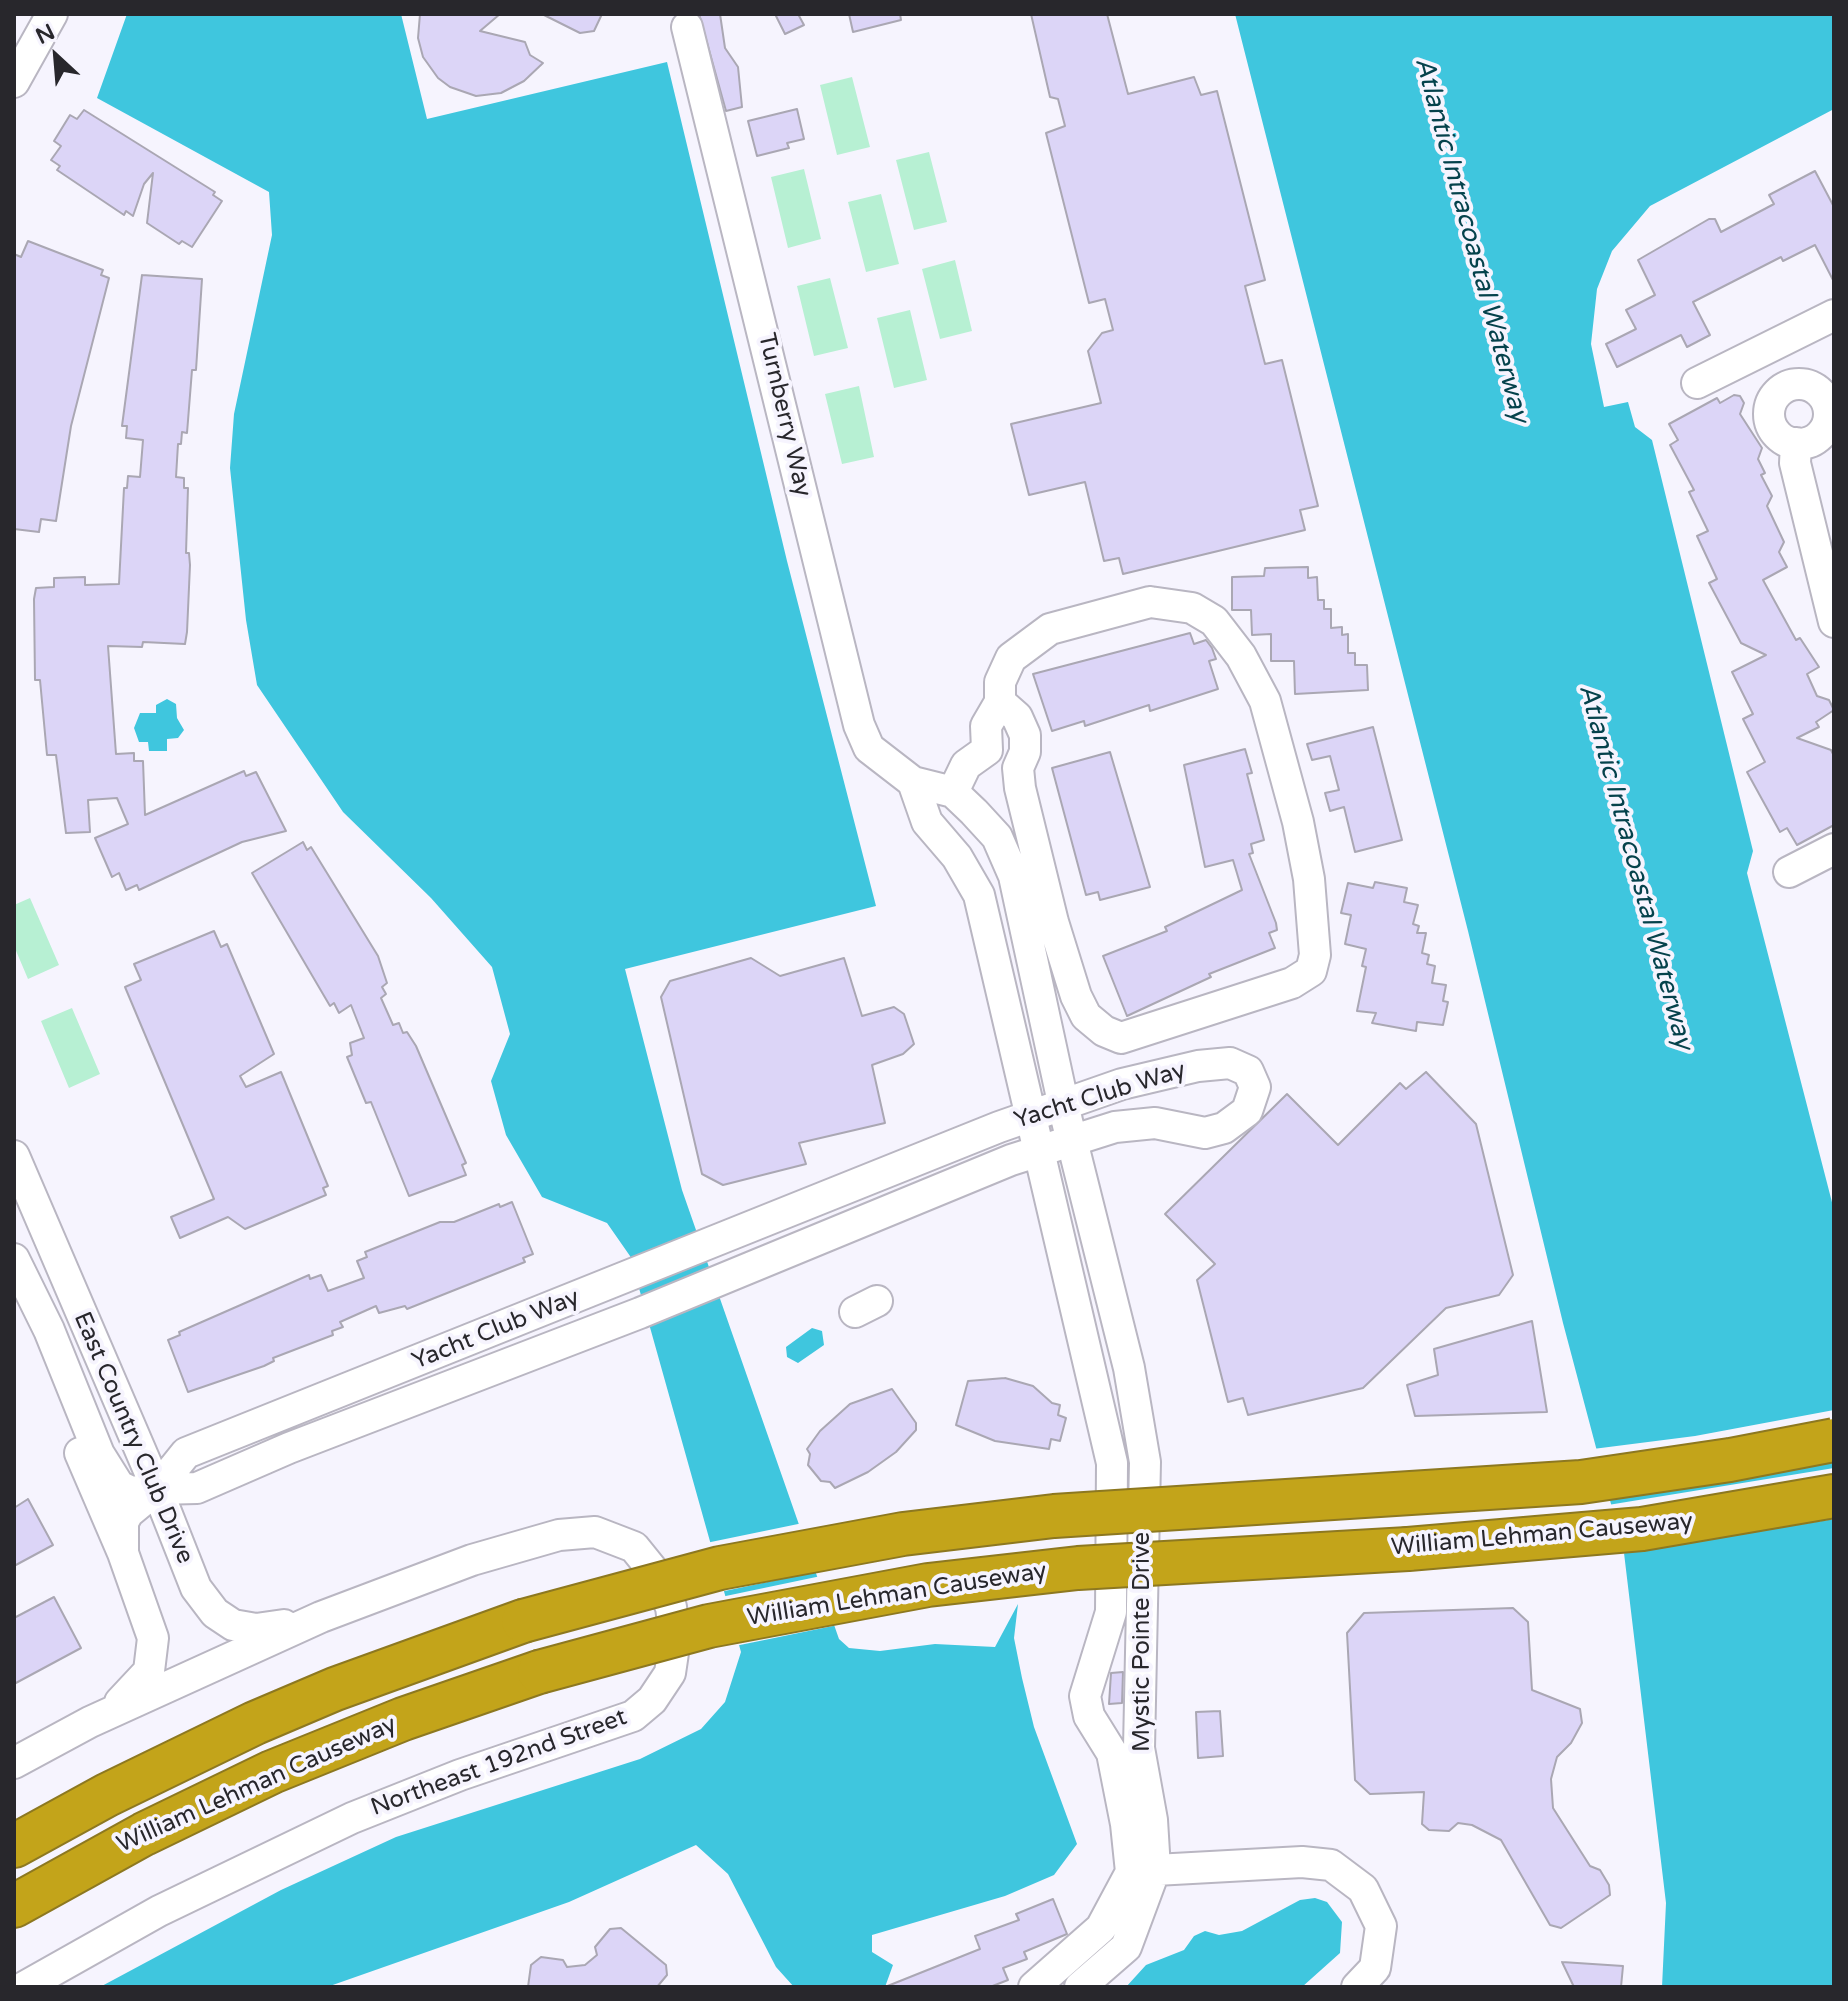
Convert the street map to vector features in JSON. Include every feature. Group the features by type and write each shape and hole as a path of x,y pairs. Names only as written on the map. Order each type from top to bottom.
{"highway":[{"name":"William Lehman Causeway","path":"14,1846 205,1746 335,1689 523,1621 720,1568 903,1534 1066,1515 1581,1482 1730,1460 1834,1440"},
{"name":"William Lehman Causeway","path":"14,1906 190,1810 369,1732 539,1672 745,1618 965,1580 1103,1566 1572,1536 1668,1525 1834,1496"},
{"path":"14,1818 45,1802 205,1746"},
{"path":"14,1936 190,1810"}],"street":[{"path":"14,82 52,14"},
{"name":"Turnberry Way","path":"687,27 859,725 869,748 913,782 953,792"},
{"path":"1697,383 1834,315"},
{"path":"1796,443 1795,463 1828,576 1834,622"},
{"path":"913,782 927,822 957,857 977,889 1028,1117 1075,1296 1112,1463 1145,1462 1111,1289 1072,1141 1014,876 997,837 953,792 966,765 987,750 986,726 1000,702 1000,682 1011,658 1050,629 1150,602 1192,608 1214,621 1241,656 1265,701 1309,879 1315,955 1311,971 1292,983 1121,1038 1104,1031 1086,1016 1076,996 1053,922 1020,788 1018,768 1025,752 1025,735 1017,717 1000,702"},
{"path":"1789,872 1834,849"},
{"path":"977,889 1014,876"},
{"name":"Yacht Club Way","path":"1230,1063 1248,1071 1255,1087 1247,1111 1224,1128 1205,1133 1155,1123 1115,1127 1037,1151 640,1313 289,1448 197,1488 157,1489 186,1453 1028,1117 1122,1084 1198,1066 1230,1063"},
{"name":"East Country Club Drive","path":"14,1156 157,1489 191,1578 215,1613 233,1625 256,1629 321,1617"},
{"path":"14,1259 111,1475 119,1486 131,1492 157,1489"},
{"path":"1075,1296 1111,1289"},
{"path":"14,1296 152,1628 152,1663 144,1678 129,1695 90,1722"},
{"name":"Mystic Pointe Drive","path":"1080,1987 1126,1947 1143,1871 1126,1824 1125,1750 1142,1615 1145,1462"},
{"name":"Mystic Pointe Drive","path":"1112,1463 1111,1612 1085,1696 1089,1716 1125,1750"},
{"path":"123,1553 123,1522 134,1505 157,1489"},
{"name":"Northeast 192nd Street","path":"14,1763 90,1722 321,1617 519,1545 559,1535 595,1532 634,1547 655,1573 671,1607 673,1662 659,1692 633,1716 460,1775 340,1823 159,1911 24,1987"},
{"path":"1111,1612 1142,1615"},
{"path":"1034,1987 1101,1928 1143,1871 1302,1862 1331,1865 1363,1889 1381,1926 1375,1968 1357,1987"}],"green space":[{"path":"852,77 870,147 837,155 820,85"},
{"path":"929,152 947,222 914,230 896,160"},
{"path":"804,169 821,239 788,248 771,177"},
{"path":"881,194 899,264 866,272 848,202"},
{"path":"955,260 972,331 940,339 922,269"},
{"path":"830,278 848,348 814,356 797,286"},
{"path":"910,310 927,380 894,388 877,318"},
{"path":"859,386 874,457 842,464 825,394"},
{"path":"30,898 59,965 28,979 14,946 14,905"},
{"path":"72,1008 100,1074 69,1088 41,1021"}],"water":[{"path":"127,14 401,14 427,119 667,62 787,561 876,906 625,969 682,1190 839,1639 849,1648 880,1651 935,1644 995,1647 1018,1604 1014,1638 1034,1727 1077,1844 1054,1875 1005,1896 872,1935 872,1952 893,1965 885,1987 794,1987 776,1967 728,1874 696,1845 569,1902 327,1987 100,1987 281,1890 396,1837 640,1759 701,1729 725,1702 741,1652 630,1256 607,1223 542,1197 506,1135 491,1081 510,1034 492,967 431,898 343,812 257,685 246,620 230,468 234,414 272,235 269,192 97,98"},
{"name":"Atlantic Intracoastal Waterway","path":"1235,14 1834,14 1834,109 1650,206 1612,251 1597,289 1591,344 1604,407 1628,402 1635,427 1652,440 1753,851 1747,873 1834,1210 1834,1987 1662,1987 1666,1903 1624,1553 1563,1323 1468,931"},
{"path":"167,699 176,704 177,718 184,730 178,738 167,739 167,751 149,751 148,742 139,742 134,728 140,713 156,713 156,705"},
{"path":"812,1328 822,1331 824,1345 798,1363 787,1357 786,1347"},
{"path":"1315,1898 1327,1902 1342,1922 1340,1953 1302,1987 1126,1987 1146,1965 1184,1950 1194,1936 1205,1931 1219,1935 1242,1931 1300,1900"}],"pier":[{"path":"1834,1410 1834,1462 1606,1500 1593,1449 1695,1436"},
{"path":"1834,1468 1834,1519 1620,1554 1608,1505"},
{"path":"803,1523 820,1571 720,1592 706,1543"},
{"path":"821,1576 838,1625 735,1646 721,1597"}],"building":[{"path":"420,14 500,14 480,31 525,42 530,55 543,63 524,81 501,93 476,96 450,87 438,78 423,57 418,38"},
{"path":"542,14 602,14 594,31 580,33"},
{"path":"699,14 720,14 725,48 738,67 742,107 726,111"},
{"path":"775,14 798,14 804,25 785,34"},
{"path":"849,14 900,14 901,20 853,32"},
{"path":"1031,14 1107,14 1128,94 1194,77 1201,95 1217,91 1265,280 1245,286 1265,364 1282,360 1318,506 1300,510 1305,530 1123,574 1119,558 1104,561 1085,482 1029,495 1011,424 1101,403 1088,351 1102,333 1113,330 1105,299 1089,303 1046,133 1065,126 1058,99 1050,97"},
{"path":"797,109 804,139 787,143 789,148 757,156 748,121"},
{"path":"84,110 215,192 213,195 222,201 192,247 182,241 179,244 147,223 153,173 144,184 133,216 126,211 124,215 57,170 60,166 51,160 61,146 54,141 70,115 77,119"},
{"path":"1815,171 1834,207 1834,282 1815,245 1783,261 1781,257 1693,302 1710,335 1687,347 1681,335 1617,367 1606,344 1636,329 1626,310 1655,295 1638,260 1709,219 1715,219 1721,232 1774,204 1769,195"},
{"path":"28,241 103,270 101,275 109,278 71,426 56,521 41,519 39,532 14,529 14,254 21,257"},
{"path":"142,275 202,279 196,370 192,370 187,433 182,432 181,444 178,444 176,477 184,478 184,488 188,488 186,553 189,553 190,565 187,632 185,644 143,642 142,647 108,646 116,754 134,753 134,761 143,761 145,815 244,771 246,776 256,772 286,831 242,842 139,890 137,885 126,890 119,873 112,877 95,838 128,824 117,798 88,800 90,832 66,833 56,755 47,755 40,680 35,680 34,599 36,588 54,587 54,578 85,577 85,585 119,584 124,488 127,488 128,476 140,477 143,440 126,438 127,426 122,426"},
{"path":"1734,395 1740,396 1744,403 1740,414 1762,448 1758,459 1765,473 1761,475 1772,496 1767,506 1784,542 1779,552 1787,567 1763,580 1796,640 1800,638 1819,667 1807,674 1817,696 1829,700 1834,710 1816,722 1819,727 1797,738 1831,750 1834,756 1834,825 1797,845 1787,828 1780,832 1747,772 1765,762 1743,719 1753,714 1732,672 1766,655 1741,643 1709,583 1717,579 1697,536 1708,531 1689,492 1694,490 1670,445 1678,440 1669,424 1717,398 1720,403"},
{"path":"1308,567 1308,578 1317,577 1318,600 1324,600 1324,609 1331,609 1331,628 1342,627 1342,635 1348,634 1348,653 1355,653 1355,665 1367,665 1368,690 1295,694 1294,661 1271,661 1271,634 1252,635 1251,610 1232,610 1232,577 1264,576 1265,568"},
{"path":"1190,633 1194,644 1206,640 1212,648 1216,659 1209,661 1218,689 1150,711 1149,705 1085,726 1084,721 1052,731 1033,674"},
{"path":"1373,727 1402,840 1355,852 1344,807 1330,811 1325,793 1339,790 1330,756 1312,760 1307,744"},
{"path":"1245,749 1252,773 1247,774 1264,840 1251,844 1253,853 1249,854 1276,923 1277,930 1269,933 1275,948 1209,974 1211,977 1127,1016 1103,956 1167,931 1165,927 1242,890 1233,860 1205,867 1184,765"},
{"path":"1110,752 1150,887 1100,900 1098,892 1086,895 1052,768"},
{"path":"303,842 307,850 311,847 378,956 387,983 382,987 386,994 381,998 393,1025 399,1023 403,1033 407,1032 416,1046 466,1163 462,1165 466,1175 409,1196 371,1102 366,1103 347,1057 352,1055 350,1043 364,1038 351,1005 339,1013 334,1003 330,1006 252,873"},
{"path":"1375,882 1407,888 1404,902 1418,905 1413,924 1419,926 1417,933 1426,933 1422,953 1429,955 1427,964 1435,966 1432,983 1446,985 1443,1001 1448,1002 1443,1025 1417,1022 1416,1031 1372,1023 1376,1013 1357,1011 1366,967 1362,966 1366,949 1345,944 1351,915 1341,913 1348,883 1373,888"},
{"path":"214,931 221,947 227,944 274,1054 240,1076 246,1087 281,1072 328,1186 323,1188 326,1195 245,1229 228,1217 180,1238 171,1217 214,1199 125,987 141,980 134,964"},
{"path":"751,958 780,976 844,958 862,1016 894,1007 904,1014 914,1044 903,1054 872,1065 885,1123 799,1143 806,1164 723,1185 702,1174 661,997 670,981"},
{"path":"1426,1072 1476,1124 1513,1275 1499,1295 1446,1308 1363,1388 1248,1415 1243,1398 1228,1402 1197,1280 1215,1264 1165,1214 1287,1094 1338,1145 1400,1083 1406,1089"},
{"path":"512,1202 533,1254 523,1258 525,1262 407,1309 405,1306 379,1313 376,1306 340,1322 343,1327 332,1331 333,1335 273,1358 274,1361 264,1366 188,1392 168,1340 180,1335 179,1332 309,1275 310,1279 321,1275 328,1291 364,1278 357,1261 367,1257 365,1252 440,1222 454,1222"},
{"path":"1532,1321 1547,1412 1415,1416 1407,1385 1438,1375 1434,1349"},
{"path":"1005,1378 1033,1386 1052,1403 1060,1405 1058,1415 1066,1418 1060,1441 1051,1439 1049,1449 995,1441 956,1425 968,1381"},
{"path":"892,1389 916,1423 916,1430 896,1452 868,1472 835,1488 830,1482 821,1481 808,1465 810,1454 807,1449 820,1431 850,1404"},
{"path":"28,1499 53,1545 14,1566 14,1508"},
{"path":"54,1597 81,1648 14,1684 14,1618"},
{"path":"1513,1608 1528,1622 1532,1690 1580,1709 1582,1723 1571,1743 1557,1757 1551,1779 1553,1808 1590,1866 1600,1870 1609,1885 1610,1895 1561,1928 1550,1925 1501,1840 1472,1825 1458,1823 1449,1831 1429,1830 1422,1824 1424,1792 1370,1794 1355,1780 1347,1633 1364,1613"},
{"path":"1123,1672 1122,1703 1109,1704 1111,1673"},
{"path":"1220,1711 1223,1756 1198,1758 1196,1712"},
{"path":"1053,1899 1067,1934 1024,1952 1027,1959 1003,1968 1008,1980 990,1987 885,1987 980,1949 975,1936 1019,1920 1016,1914"},
{"path":"621,1928 666,1965 667,1975 657,1987 528,1987 531,1965 541,1957 563,1960 567,1967 585,1965 597,1955 595,1947 610,1929"},
{"path":"1562,1962 1623,1966 1621,1987 1574,1987"}]}
